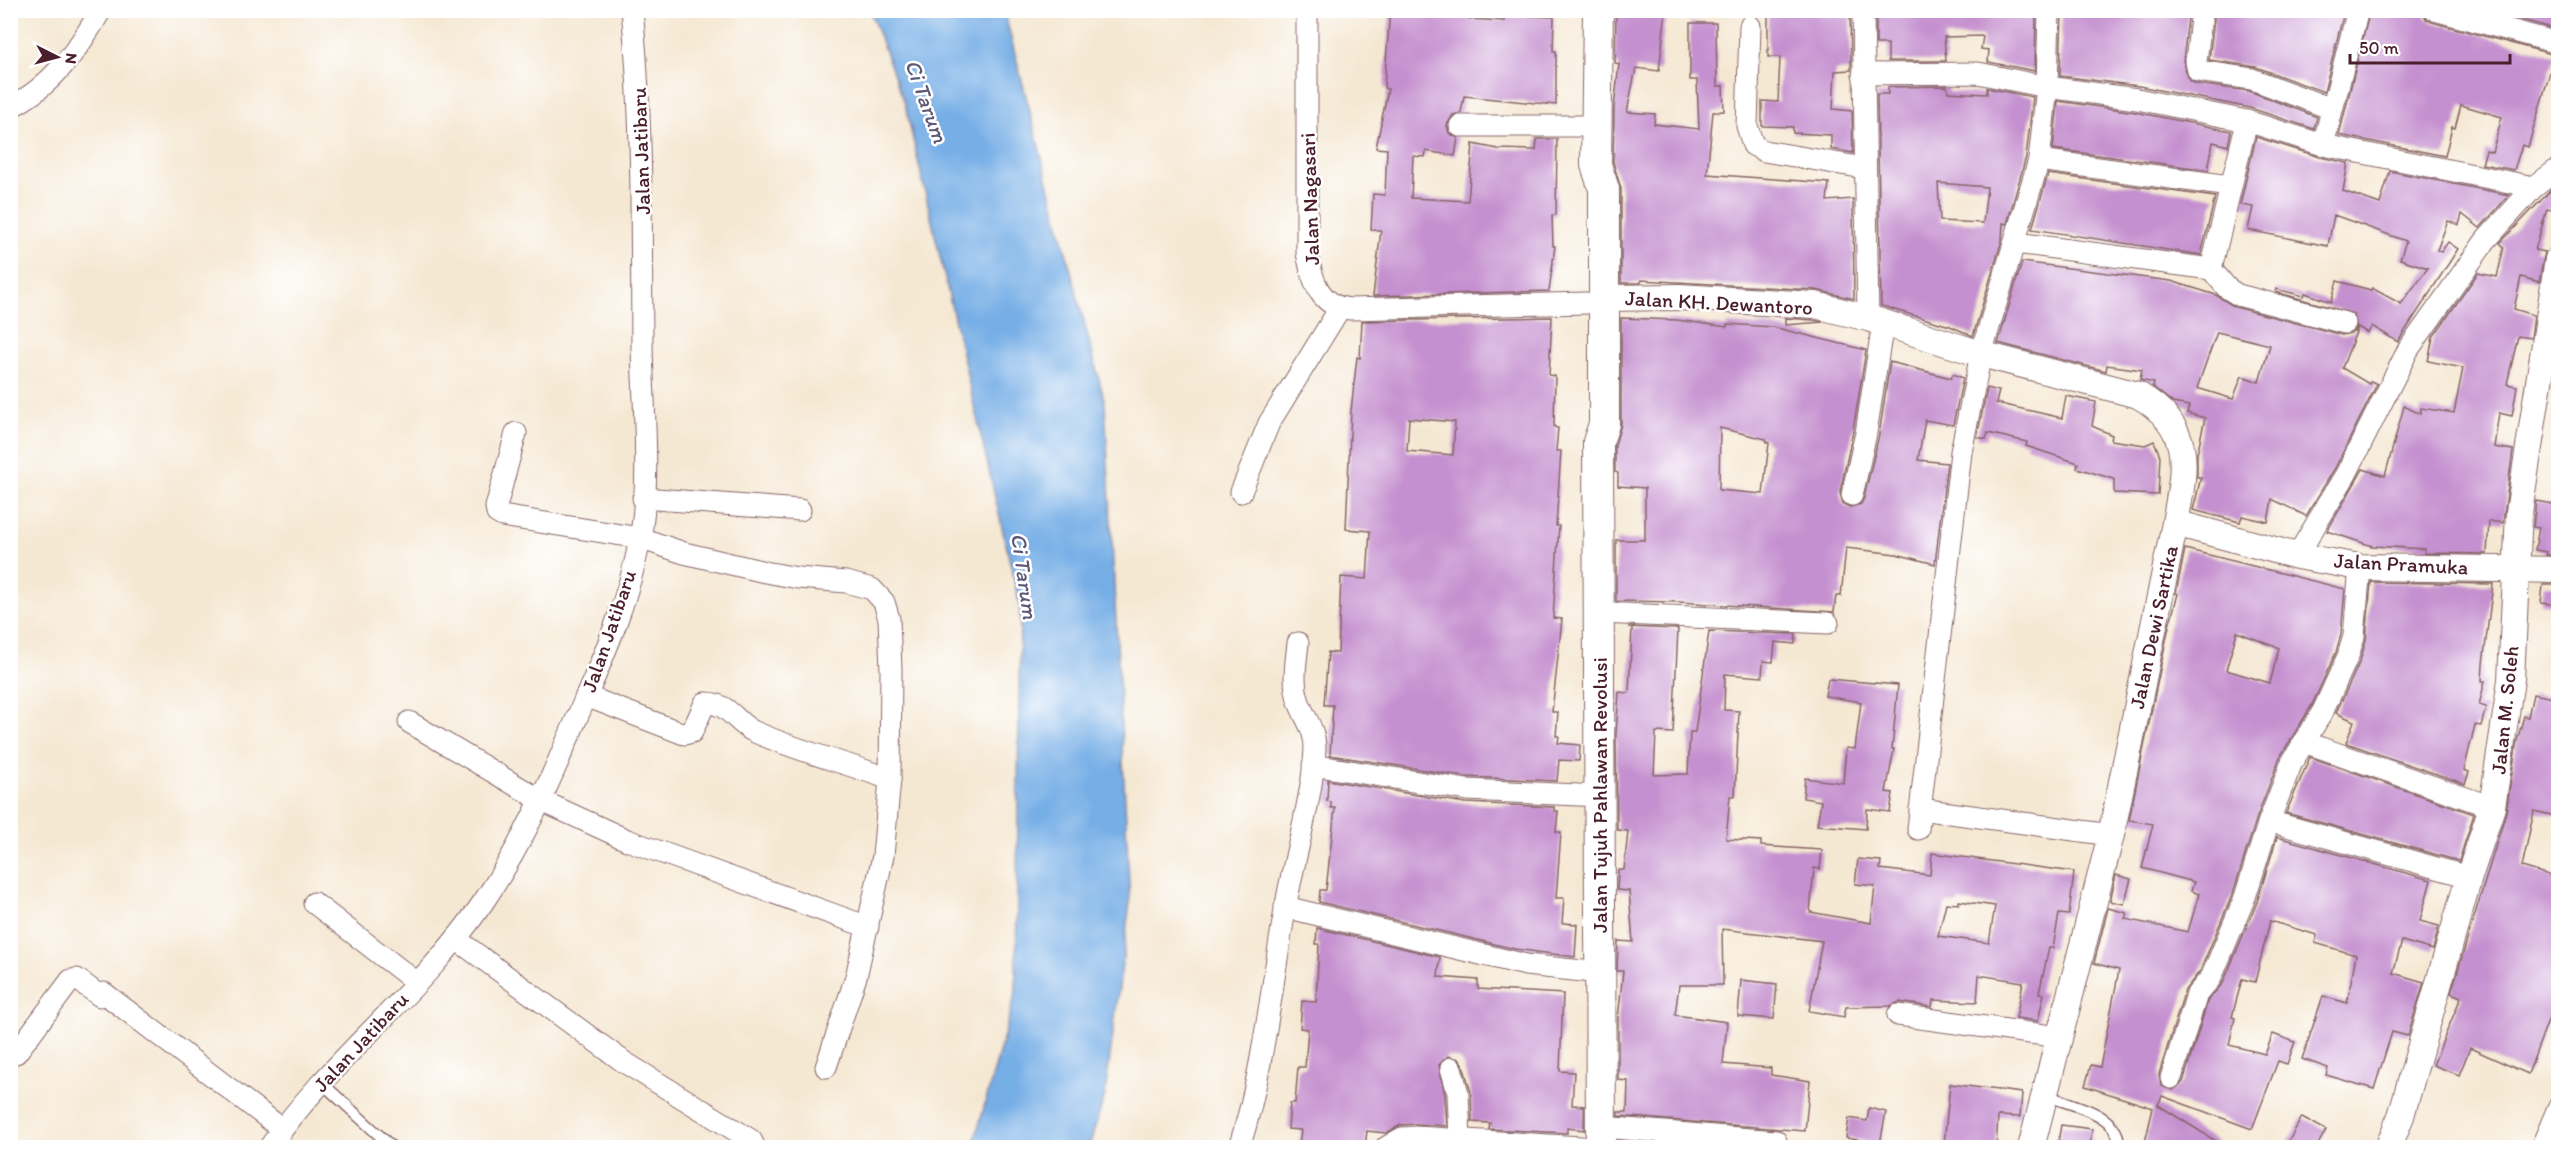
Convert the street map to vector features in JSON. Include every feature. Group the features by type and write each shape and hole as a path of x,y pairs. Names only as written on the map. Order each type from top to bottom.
{"main road":[{"name":"Jalan Tujuh Pahlawan Revolusi","path":"1598,10 1596,165 1604,189 1596,301 1591,424 1598,442 1600,1141"}],"street":[{"path":"10,107 42,86 64,64 86,37 101,10"},
{"name":"Jalan Jatibaru","path":"269,1148 282,1129 322,1083 456,939 484,902 543,801 612,633 640,538 643,498 640,87 632,10"},
{"name":"Jalan Nagasari","path":"1307,10 1307,253 1319,293 1340,308"},
{"path":"1852,495 1866,433 1876,320 1864,168 1863,10"},
{"path":"2049,10 2047,87 2039,160 1981,354 1961,452 1919,819 2111,835"},
{"path":"2202,10 2196,67 2198,71 2252,80 2332,109"},
{"path":"2323,145 2358,10"},
{"path":"2435,10 2559,43"},
{"path":"1750,26 1747,126 1753,145 1764,151 1864,168"},
{"path":"1863,74 1978,73 2047,87 2137,99 2247,121 2323,145 2534,187"},
{"path":"2211,269 2247,121"},
{"path":"1460,126 1595,126"},
{"path":"2039,160 2230,186"},
{"path":"2297,556 2346,474 2408,350 2486,240 2534,187 2559,169"},
{"path":"2016,243 2211,269 2227,288 2238,295 2345,323"},
{"name":"Jalan M. Soleh","path":"2388,1148 2401,1116 2469,877 2492,807 2511,680 2514,567 2519,512 2559,259"},
{"name":"Jalan KH. Dewantoro","path":"1596,301 1679,297 1764,300 1815,305 1876,320"},
{"path":"1242,492 1269,423 1340,308 1596,301"},
{"name":"Jalan Dewi Sartika","path":"1876,320 1981,354 2138,395 2153,404 2172,421 2182,444 2183,475 2175,523 2111,835 2031,1148"},
{"path":"516,433 501,483 497,513 509,518 640,538 684,553 765,572 798,578 846,582 872,590 884,602 889,619 890,779 884,856 856,977 826,1067"},
{"path":"643,498 800,510"},
{"name":"Jalan Pramuka","path":"2175,523 2297,556 2360,567 2514,567 2559,570"},
{"path":"2171,1078 2197,994 2211,978 2245,897 2269,821 2292,762 2323,711 2351,647 2360,567"},
{"path":"1600,614 1828,623"},
{"path":"1239,1148 1271,1000 1285,907 1313,765 1315,739 1312,726 1298,700 1295,678 1298,643"},
{"path":"586,696 684,734 692,732 705,703 714,703 725,707 753,732 890,779"},
{"path":"409,722 543,801 627,840 868,927"},
{"path":"2304,742 2492,807"},
{"path":"1313,765 1467,790 1600,796"},
{"path":"2269,821 2469,877"},
{"path":"314,903 416,982"},
{"path":"1285,907 1526,966 1601,973"},
{"path":"456,939 624,1062 751,1140 754,1148"},
{"path":"10,1054 16,1053 71,980 77,979 94,993 100,996 104,993 282,1129"},
{"path":"1898,1015 2059,1036"},
{"path":"1451,1068 1458,1093 1460,1140"},
{"path":"2541,1148 2559,1108"},
{"path":"1385,1148 1402,1138 1416,1137 1460,1140 1776,1141"}],"lane":[{"path":"322,1083 393,1148"},
{"path":"2044,1094 2105,1118 2116,1129 2119,1148"}],"water":[{"name":"Ci Tarum","path":"870,11 1004,11 1105,403 1130,902 1105,1094 1089,1147 973,1147 1016,992 1020,606 905,104"}],"building":[{"path":"1390,10 1469,10 1469,19 1504,21 1504,15 1554,17 1556,105 1464,96 1461,113 1453,115 1447,125 1449,133 1458,138 1455,156 1426,151 1425,157 1413,156 1411,198 1468,201 1473,144 1498,149 1536,150 1537,139 1557,139 1556,215 1552,215 1553,246 1555,246 1549,291 1373,296 1381,230 1371,230 1373,194 1385,195 1387,149 1376,148 1388,89 1384,88"},
{"path":"1616,10 1666,10 1659,71 1636,68 1627,112 1655,114 1654,124 1699,129 1697,80 1690,80 1690,23 1716,23 1717,86 1723,86 1724,111 1713,112 1707,174 1829,183 1827,201 1853,199 1854,299 1816,290 1641,280 1641,283 1621,283 1621,189 1613,162 1614,108 1619,64 1615,63"},
{"path":"1768,10 1850,10 1851,70 1835,71 1833,109 1852,111 1853,153 1831,149 1831,135 1793,133 1793,127 1762,126 1762,101 1778,102 1780,57 1768,57"},
{"path":"1876,10 2036,10 2035,71 1988,62 1989,50 1981,49 1983,36 1944,37 1946,61 1888,61 1888,44 1876,44"},
{"path":"2062,10 2143,13 2143,10 2189,10 2183,61 2189,80 2196,84 2249,91 2317,117 2314,129 2250,108 2139,86 2060,76"},
{"path":"2215,10 2344,12 2324,92 2256,67 2209,60"},
{"path":"2370,10 2423,10 2426,19 2432,22 2555,55 2528,147 2522,145 2514,170 2482,164 2486,150 2492,152 2502,117 2461,105 2455,128 2452,127 2445,156 2339,135"},
{"path":"2486,10 2559,10 2559,30"},
{"path":"1947,86 1948,92 1987,94 1987,88 2033,97 2026,157 2007,224 2003,223 2002,240 1973,336 1950,326 1881,306 1877,94 1888,94 1888,87","holes":["1938,183 1987,187 1983,223 1940,221"]},
{"path":"2058,101 2135,112 2231,131 2228,146 2213,142 2208,170 2053,149"},
{"path":"2256,137 2320,157 2348,163 2343,191 2380,204 2390,171 2509,195 2480,228 2462,214 2459,225 2448,221 2437,250 2441,252 2448,242 2458,249 2398,342 2372,326 2368,333 2358,327 2342,368 2369,384 2371,381 2377,384 2335,468 2306,516 2272,499 2268,522 2242,516 2240,522 2193,510 2201,477 2197,477 2197,454 2205,418 2187,413 2189,406 2173,403 2153,387 2154,383 2140,380 2142,370 2107,365 2106,371 1998,343 2022,262 2171,281 2216,295 2235,307 2342,335 2354,332 2357,327 2354,314 2276,292 2276,289 2304,296 2305,293 2331,302 2337,281 2371,290 2372,288 2401,304 2428,268 2400,259 2406,241 2334,215 2328,246 2248,230 2253,207 2240,205","holes":["2217,332 2270,345 2259,382 2242,376 2233,399 2197,388"]},
{"path":"2048,174 2215,197 2201,255 2032,229"},
{"path":"2553,188 2559,191 2552,210 2547,209 2535,250 2545,252 2539,282 2521,277 2514,309 2534,315 2531,338 2518,336 2507,384 2517,386 2512,416 2499,413 2494,447 2513,450 2503,523 2489,521 2487,554 2424,553 2425,549 2372,546 2327,531 2363,469 2385,476 2404,406 2420,414 2421,408 2454,413 2463,368 2428,361 2433,337 2478,273 2497,277 2504,247 2500,243"},
{"path":"1552,317 1549,375 1555,376 1554,427 1558,428 1556,451 1561,451 1553,618 1562,619 1552,712 1558,712 1556,736 1559,736 1558,743 1580,745 1579,761 1559,760 1557,781 1468,777 1330,755 1333,705 1324,705 1328,652 1338,653 1341,577 1367,579 1370,531 1346,529 1351,411 1357,357 1360,358 1362,321","holes":["1409,418 1455,422 1453,455 1407,451"]},
{"path":"1621,318 1677,320 1727,327 1727,324 1773,327 1866,350 1840,493 1843,504 1850,507 1861,504 1864,498 1879,435 1890,362 1951,378 1953,374 1963,378 1953,425 1925,420 1918,460 1947,463 1935,564 1896,554 1846,548 1841,596 1836,596 1834,612 1679,602 1616,601 1616,540 1645,540 1645,488 1618,486 1618,473 1615,472 1615,445 1621,424","holes":["1720,428 1766,439 1769,443 1763,494 1719,490"]},
{"path":"1785,318 1813,320 1823,322 1785,325"},
{"path":"1987,388 1999,391 1996,403 2062,418 2066,396 2096,402 2092,426 2112,435 2111,440 2145,445 2154,441 2160,456 2158,495 2114,493 2114,479 2077,468 2078,463 2026,446 2027,442 1988,433 1986,439 1977,437"},
{"path":"2536,501 2559,505 2559,555 2546,555 2546,552 2535,550 2539,528 2533,527"},
{"path":"2185,549 2345,589 2341,634 2336,652 2312,705 2280,757 2257,817 2233,893 2200,971 2185,990 2159,1074 2161,1086 2173,1090 2183,1082 2208,1000 2223,983 2257,902 2277,837 2431,880 2420,921 2439,926 2433,950 2402,941 2393,973 2424,982 2408,1036 2392,1032 2374,1089 2326,1075 2328,1068 2302,1059 2323,996 2347,1003 2356,955 2315,943 2317,935 2270,921 2255,982 2242,979 2232,1017 2235,1018 2229,1045 2265,1054 2273,1034 2295,1042 2287,1064 2278,1061 2252,1129 2162,1096 2158,1105 2227,1148 2166,1148 2145,1142 2153,1108 2085,1086 2091,1065 2100,1067 2119,970 2094,963 2108,908 2127,913 2125,919 2188,932 2199,894 2191,891 2194,882 2142,868 2153,824 2129,820 2169,626 2178,594 2176,593","holes":["2237,632 2279,648 2270,683 2226,670"]},
{"path":"2371,582 2493,584 2483,664 2482,681 2485,681 2479,705 2486,707 2481,726 2475,725 2464,770 2469,772 2465,784 2346,743 2354,721 2336,713 2360,661 2366,640"},
{"path":"2543,585 2559,585 2559,605 2541,603"},
{"path":"1632,627 1678,629 1673,733 1656,732 1654,775 1688,774 1690,732 1695,732 1709,631 1796,634 1795,644 1775,642 1773,662 1763,661 1762,677 1725,674 1724,710 1739,711 1735,796 1730,796 1726,839 1761,841 1761,846 1822,850 1820,869 1814,868 1810,912 1871,923 1875,886 1855,884 1858,859 1881,861 1880,869 1930,875 1932,853 2074,872 2069,915 2059,914 2053,948 2049,948 2039,993 2044,994 2038,1021 2016,1018 2023,982 1979,975 1977,1002 1933,1000 1932,1007 1900,1002 1890,1006 1846,1007 1844,1017 1809,1011 1822,941 1722,929 1723,985 1679,985 1675,1015 1727,1022 1723,1064 1771,1068 1771,1075 1810,1081 1805,1131 1618,1116 1618,1112 1627,1112 1628,1081 1618,1080 1618,1019 1623,971 1617,971 1618,941 1633,942 1629,891 1617,890 1618,870 1624,870 1628,831 1617,830 1616,734 1619,692 1629,693","holes":["1959,901 1995,906 1989,943 1938,936 1946,903 1959,904"]},
{"path":"1828,679 1898,685 1892,749 1894,749 1886,792 1893,793 1890,812 1867,809 1866,829 1817,825 1821,801 1803,798 1805,778 1843,783 1846,748 1855,749 1861,702 1825,696"},
{"path":"2533,694 2559,699 2559,803 2556,816 2534,811 2522,867 2559,878 2559,991 2528,1074 2470,1048 2459,1075 2433,1065 2461,997 2451,993 2506,812 2517,741 2524,716 2528,717"},
{"path":"2310,757 2474,814 2459,861 2286,813"},
{"path":"1328,780 1465,803 1554,807 1554,811 1558,811 1556,832 1561,832 1556,898 1564,898 1562,923 1577,924 1575,957 1515,949 1319,902 1320,890 1326,890 1335,808 1331,808 1331,802 1327,801"},
{"path":"2116,875 2131,879 2124,904 2110,901"},
{"path":"1317,928 1440,957 1438,977 1478,980 1478,989 1563,994 1560,1071 1574,1072 1572,1105 1584,1106 1584,1130 1567,1128 1567,1133 1489,1129 1490,1123 1472,1122 1471,1092 1463,1065 1459,1059 1448,1056 1439,1065 1445,1095 1447,1126 1415,1124 1401,1125 1386,1133 1367,1131 1365,1147 1299,1145 1301,1130 1288,1129 1290,1103 1295,1103 1298,1067 1305,1067 1308,1029 1300,1028 1302,1001 1316,1002 1319,944 1316,944"},
{"path":"1741,980 1777,984 1774,1019 1738,1016"},
{"path":"1950,1084 2022,1093 2020,1117 1998,1116 1996,1148 1952,1148 1952,1145 1944,1144"},
{"path":"1869,1108 1886,1112 1880,1144 1846,1138 1849,1118 1867,1121"},
{"path":"2302,1117 2326,1130 2316,1148 2285,1148"},
{"path":"2061,1125 2092,1129 2090,1148 2057,1148"},
{"path":"1618,1141 1698,1148 1626,1148 1618,1146"}]}
